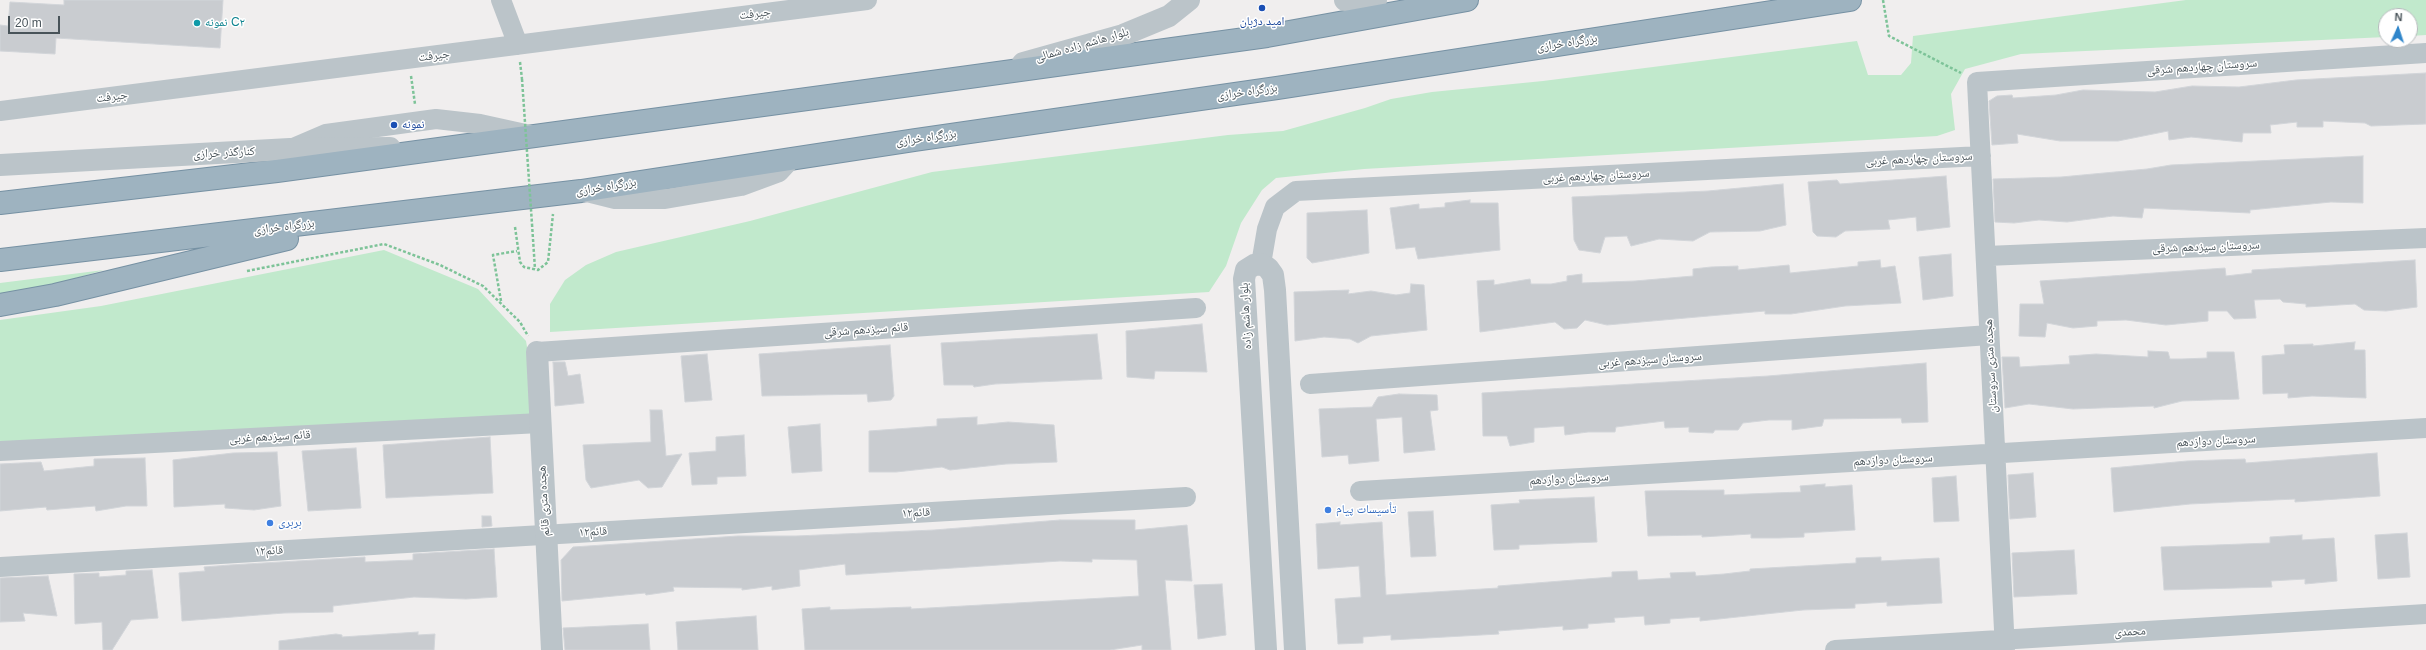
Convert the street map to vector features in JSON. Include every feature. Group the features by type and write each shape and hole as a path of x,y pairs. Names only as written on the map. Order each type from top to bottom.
{"highway":[{"path":"0,203 277,171 969,78 1267,36 1467,0"},
{"name":"بزرگراه خرازی","path":"0,260 374,217 582,190 1277,88 1850,0"},
{"path":"0,305 55,296 374,217"}],"street":[{"path":"502,0 518,45"},
{"name":"جيرفت","path":"0,111 518,45 768,6 867,0"},
{"name":"بلوار هاشم زاده شمالی","path":"969,78 1123,35 1169,16 1189,0"},
{"path":"1345,0 1376,0"},
{"name":"سروستان چهاردهم شرقی","path":"1977,82 2426,53"},
{"name":"هجده متری سروستان","path":"1977,82 2005,645"},
{"path":"290,149 326,134 436,119 480,124 536,136"},
{"name":"کنارگذر خرازی","path":"2,164 290,149 449,148"},
{"name":"سروستان چهاردهم غربی","path":"1261,264 1267,229 1275,207 1296,191 1981,156"},
{"name":"سروستان سیزدهم شرقی","path":"1986,256 2426,238"},
{"path":"1261,264 1268,268 1273,275 1295,650"},
{"name":"بلوار هاشم زاده","path":"1261,264 1254,265 1246,270 1244,279 1266,650"},
{"name":"قائم سیزدهم شرقی","path":"536,352 1196,308"},
{"name":"سروستان سیزدهم غربی","path":"1310,384 1989,335"},
{"name":"هجده متری قائم","path":"536,352 552,650"},
{"name":"قائم سیزدهم غربی","path":"0,450 540,424"},
{"name":"سروستان دوازدهم","path":"1360,491 2426,428"},
{"path":"1256,489 1286,486"},
{"name":"قائم۱۲","path":"0,567 1186,497"},
{"name":"محمدی","path":"1834,650 2005,645 2426,614"}],"path":[{"path":"1883,0 1889,36 1977,82"},
{"path":"408,59 415,105"},
{"path":"522,79 535,269"},
{"path":"515,227 517,251 524,267 535,269 544,267 548,262 553,210"},
{"path":"243,271 384,244 459,274 483,286 520,322 536,352"},
{"path":"501,302 493,255 517,251"}],"green space":[{"path":"2186,0 2426,0 2426,35 2418,36 2418,8 2378,8 2378,37 2021,54 1965,69 1951,94 1955,130 1937,136 1364,169 1276,178 1262,190 1241,223 1226,266 1209,292 550,332 550,304 565,280 586,265 616,252 750,221 932,172 1228,135 1283,131 1365,108 1391,99 1432,92 1543,81 1857,41 1868,75 1901,75 1911,63 1913,36"},
{"path":"384,250 478,289 526,341 540,423 0,451 0,320 101,306"},
{"path":"104,270 20,294 0,296 0,283"}],"building":[{"path":"64,0 223,0 220,48 56,38 55,54 0,51 0,25 8,26 10,2 64,5"},
{"path":"2426,73 2426,124 2371,126 2365,123 2323,121 2323,127 2297,127 2297,122 2270,125 2271,133 2243,133 2242,142 2191,137 2169,140 2168,131 2118,141 2060,141 2017,134 2018,143 1992,145 1989,101 1997,96 2012,95 2013,98 2056,95 2083,90 2155,92 2192,86 2239,87 2296,80"},
{"path":"2363,156 2363,203 2331,202 2250,210 2250,213 2144,208 2142,218 2113,216 2067,222 2039,220 2014,223 1995,222 1993,179 2061,177 2147,169 2171,165"},
{"path":"1946,176 1950,227 1917,231 1916,217 1888,220 1890,229 1845,231 1836,237 1817,236 1813,232 1808,182 1837,180 1840,184"},
{"path":"1783,184 1786,225 1760,231 1710,232 1693,241 1659,239 1631,246 1627,236 1605,237 1600,253 1579,250 1574,240 1572,197 1708,191"},
{"path":"1470,200 1470,203 1498,203 1500,250 1418,259 1415,247 1396,249 1390,208 1419,204 1419,209 1445,207 1445,203"},
{"path":"1367,210 1369,253 1312,263 1307,258 1307,213"},
{"path":"1951,254 1953,296 1923,300 1919,257"},
{"path":"1880,260 1881,268 1895,266 1901,303 1845,306 1791,314 1765,314 1765,311 1607,325 1585,320 1577,328 1564,329 1555,322 1480,332 1477,281 1494,280 1494,285 1530,279 1531,284 1551,284 1567,281 1567,276 1582,274 1582,283 1635,281 1693,276 1693,269 1738,266 1738,270 1789,265 1790,273 1858,266 1858,262"},
{"path":"2415,260 2417,307 2386,311 2364,310 2355,304 2306,307 2306,304 2283,302 2280,299 2254,300 2256,318 2234,319 2227,311 2208,311 2208,321 2166,325 2126,320 2097,321 2097,326 2073,328 2047,323 2045,337 2019,336 2020,304 2044,304 2040,281 2225,268 2226,276 2252,273 2252,270"},
{"path":"1411,284 1424,285 1427,330 1371,336 1358,343 1350,339 1324,337 1295,341 1294,292 1349,290 1348,294 1371,291 1396,295 1410,293"},
{"path":"1202,324 1207,372 1155,371 1154,379 1127,377 1126,331"},
{"path":"1097,334 1102,379 995,384 974,387 973,385 944,385 941,343"},
{"path":"2355,342 2354,350 2365,350 2366,398 2312,396 2288,398 2288,393 2263,394 2262,356 2285,354 2284,345 2313,344 2313,346"},
{"path":"890,345 894,396 891,400 868,402 867,394 762,396 759,354"},
{"path":"2148,351 2168,352 2170,359 2207,358 2207,352 2234,352 2239,399 2182,401 2154,408 2154,406 2073,409 2029,404 2005,408 2002,357 2019,357 2020,367 2070,364 2069,356 2096,354 2148,357"},
{"path":"707,354 712,400 685,402 681,356"},
{"path":"553,362 565,362 568,376 580,374 584,403 555,406"},
{"path":"1926,363 1928,422 1902,423 1901,418 1824,419 1822,426 1792,430 1792,420 1769,420 1743,423 1738,430 1715,430 1713,433 1689,432 1689,427 1665,428 1664,421 1616,427 1615,432 1588,432 1565,435 1564,426 1534,428 1534,442 1510,446 1507,436 1483,436 1482,393 1768,376"},
{"path":"1399,394 1437,395 1438,410 1430,411 1435,450 1404,453 1402,417 1376,419 1379,461 1349,464 1348,455 1322,457 1319,409 1372,407 1378,397"},
{"path":"650,410 662,410 666,456 682,454 662,487 648,488 639,480 591,488 586,480 583,445 651,442"},
{"path":"977,417 977,425 1008,422 1054,425 1057,462 1006,464 950,470 942,467 896,472 869,472 869,431 937,426 937,419"},
{"path":"820,424 822,471 792,473 788,427"},
{"path":"744,435 746,476 717,477 717,484 692,485 689,453 716,451 716,437"},
{"path":"490,437 493,493 386,498 383,445"},
{"path":"356,448 361,508 308,511 302,451"},
{"path":"277,452 281,506 254,510 225,508 225,504 174,507 173,460 233,453"},
{"path":"2377,453 2380,496 2295,502 2295,499 2190,504 2114,512 2111,468 2187,461 2245,459 2246,463"},
{"path":"145,458 147,506 126,506 96,511 95,506 47,510 46,507 0,511 0,464 41,462 44,471 94,466 94,459"},
{"path":"2033,473 2036,517 2010,519 2008,475"},
{"path":"1956,476 1959,521 1934,522 1932,478"},
{"path":"1825,484 1825,487 1852,485 1855,530 1804,533 1804,537 1779,538 1751,538 1751,534 1702,537 1702,535 1648,536 1645,491 1724,490 1724,495 1801,492 1800,486"},
{"path":"1594,497 1597,542 1519,545 1519,549 1494,550 1491,505 1520,503 1519,500"},
{"path":"1433,511 1436,556 1411,557 1408,512"},
{"path":"482,516 491,516 492,526 482,527"},
{"path":"1060,520 1135,520 1135,530 1187,525 1192,581 1165,580 1171,650 1142,650 1142,645 1110,650 805,650 802,609 830,607 830,610 911,607 911,609 1139,596 1137,560 1092,559 1092,562 1060,561 846,575 845,564 799,570 800,586 772,590 772,586 742,590 742,588 673,587 674,591 646,595 645,593 562,601 561,560 573,547 738,536 796,536 934,530"},
{"path":"1340,522 1340,525 1382,522 1386,595 1498,588 1498,586 1612,577 1612,572 1637,571 1638,580 1671,578 1670,573 1695,572 1696,576 1724,574 1750,571 1750,569 1856,563 1856,558 1881,557 1881,561 1939,558 1942,603 1887,606 1887,602 1855,604 1855,608 1803,610 1700,621 1700,617 1670,619 1670,623 1645,625 1644,616 1614,618 1615,622 1588,624 1588,628 1563,630 1563,626 1498,631 1499,634 1391,640 1391,635 1363,637 1363,643 1338,644 1335,599 1361,597 1359,566 1318,569 1316,524"},
{"path":"2407,533 2410,577 2378,579 2375,535"},
{"path":"2302,535 2302,540 2334,538 2337,581 2305,584 2305,579 2271,581 2272,587 2164,590 2161,547 2270,543 2270,537"},
{"path":"494,549 497,597 466,599 414,597 333,606 333,612 284,613 182,621 179,573 205,571 204,567 365,557 365,562 413,560 413,554"},
{"path":"2074,550 2077,594 2014,597 2012,553"},
{"path":"152,570 158,618 131,620 112,650 103,650 102,622 75,624 74,574 99,573 99,577 126,575 126,571"},
{"path":"48,576 57,616 23,613 25,621 0,622 0,578"},
{"path":"1222,584 1226,635 1198,639 1194,585"},
{"path":"756,616 758,650 678,650 676,622"},
{"path":"648,624 650,650 565,650 563,628"},
{"path":"418,632 418,635 435,634 434,650 279,650 279,641 336,634 342,635 342,637"}],"place":[{"name":"امید دژبان","path":"1262,8"},
{"name":"نمونه C۲","path":"197,23"},
{"name":"نمونه","path":"394,125"},
{"name":"تأسیسات پیام","path":"1328,510"},
{"name":"بربری","path":"270,523"}]}
